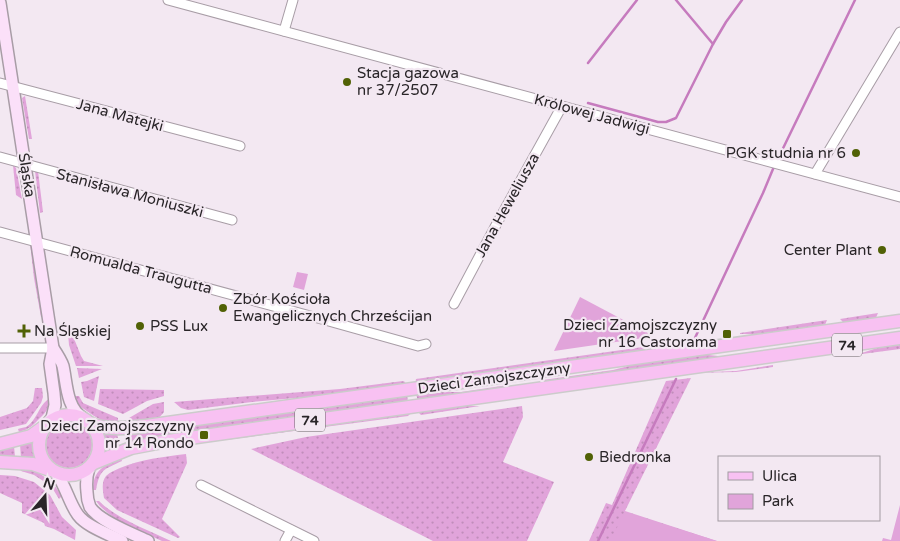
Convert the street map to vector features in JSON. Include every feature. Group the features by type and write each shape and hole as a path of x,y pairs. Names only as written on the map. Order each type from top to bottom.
{"main road":[{"name":"Dzieci Zamojszczyzny","path":"86,420 100,427 140,427 900,320"},
{"name":"Dzieci Zamojszczyzny","path":"91,466 132,448 168,440 900,338"},
{"name":"74","path":"0,444 31,436 57,417 70,415 86,420"},
{"path":"86,420 99,438 99,452 91,466"},
{"path":"46,426 40,436 39,449 43,462 54,472"},
{"name":"74","path":"0,462 34,464 64,476 85,472 91,466"}],"street":[{"name":"Królowej Jadwigi","path":"168,0 900,197"},
{"path":"284,31 293,0"},
{"name":"Śląska","path":"0,3 54,348 62,364 67,392 72,405 76,412 86,420"},
{"path":"815,174 900,32"},
{"name":"Jana Matejki","path":"0,83 240,146"},
{"name":"Jana Heweliusza","path":"454,304 562,106"},
{"name":"Stanisława Moniuszki","path":"0,157 232,220"},
{"name":"Romualda Traugutta","path":"0,232 418,346 426,344"},
{"path":"0,348 54,348"},
{"name":"Śląska","path":"46,426 52,418 54,409 50,364 54,348"},
{"path":"91,466 86,485 88,502 92,510 106,521 148,541"},
{"path":"54,472 63,484 74,508 82,518 91,525 122,541"},
{"path":"200,485 314,541"},
{"path":"285,541 291,530"}],"green space":[{"path":"25,96 32,139 29,139 22,98"},
{"path":"13,165 16,168 22,199 16,195"},
{"path":"35,171 38,171 43,212 40,213"},
{"path":"30,243 32,245 43,317 41,317 34,278"},
{"path":"297,272 308,274 304,290 293,287"},
{"path":"580,297 648,333 650,337 554,351"},
{"path":"878,313 875,320 844,323 840,319"},
{"path":"827,320 825,325 770,334 740,334 740,333"},
{"path":"60,325 69,326 84,361 103,366 76,366 69,345 68,333 62,331"},
{"path":"900,345 900,349 862,354 877,348"},
{"path":"674,346 415,384 416,379 643,347"},
{"path":"699,354 718,356 719,358 538,384 543,380 613,370 648,361"},
{"path":"773,365 773,367 736,372 686,373 736,371"},
{"path":"77,368 102,369 79,378"},
{"path":"99,376 94,401 84,397 81,382"},
{"path":"691,378 625,511 717,541 589,541 606,503 612,505 666,381"},
{"path":"403,381 406,385 188,410 181,408 174,402 340,389"},
{"path":"508,385 514,387 418,401 416,394 461,392"},
{"path":"35,388 42,388 43,397 41,403 26,424 0,430 0,417 27,408 33,401"},
{"path":"100,389 164,390 164,396 147,401 123,414 98,404"},
{"path":"407,395 408,402 128,442 128,433"},
{"path":"75,396 79,396 83,403 118,418 118,422 103,421 94,416 78,405"},
{"path":"49,399 48,408 44,414 31,427 19,432 18,429 30,424"},
{"path":"164,402 164,412 158,419 129,423 129,418 153,404"},
{"path":"480,406 421,415 419,413 419,411"},
{"path":"522,406 523,417 503,462 554,482 527,541 433,541 251,449 306,437"},
{"path":"409,412 408,416 226,440 236,436"},
{"path":"74,422 78,423 88,432 91,436 91,454 82,464 74,468 64,468 56,464 47,454 46,440 50,432 60,423"},
{"path":"101,431 117,432 119,446 105,453"},
{"path":"35,440 34,450 38,460 21,458 20,444"},
{"path":"14,446 15,457 0,458 0,449"},
{"path":"186,454 187,463 162,519 180,537 178,538 117,510 104,498 103,481 111,472 144,460"},
{"path":"121,458 122,461 103,471 96,490 93,490 97,473 109,463"},
{"path":"20,468 36,471 52,482 62,496 59,499 51,486 34,475 21,471"},
{"path":"0,475 15,476 34,482 50,495 62,517 76,530 75,540 22,513 22,503 0,493"},
{"path":"96,501 99,501 124,519 171,541 162,541 126,524 109,514"},
{"path":"900,505 900,541 882,541 883,538 891,540"},
{"path":"625,512 717,541 610,541"}],"waterway":[{"path":"588,63 637,0"},
{"path":"676,0 713,44"},
{"path":"588,103 658,122 666,122 676,118 713,44 742,0"},
{"path":"694,340 773,169 855,0"},
{"path":"598,541 676,379"}],"place":[{"name":"Stacja gazowa nr 37/2507","path":"347,82"},
{"name":"PGK studnia nr 6","path":"856,153"},
{"name":"Center Plant","path":"882,250"},
{"name":"Zbór Kościoła Ewangelicznych Chrześcijan","path":"223,308"},
{"name":"PSS Lux","path":"140,326"},
{"name":"Na Śląskiej","path":"24,331"},
{"name":"Dzieci Zamojszczyzny nr 16 Castorama","path":"727,334"},
{"name":"Dzieci Zamojszczyzny nr 14 Rondo","path":"204,435"},
{"name":"Biedronka","path":"589,457"}]}
